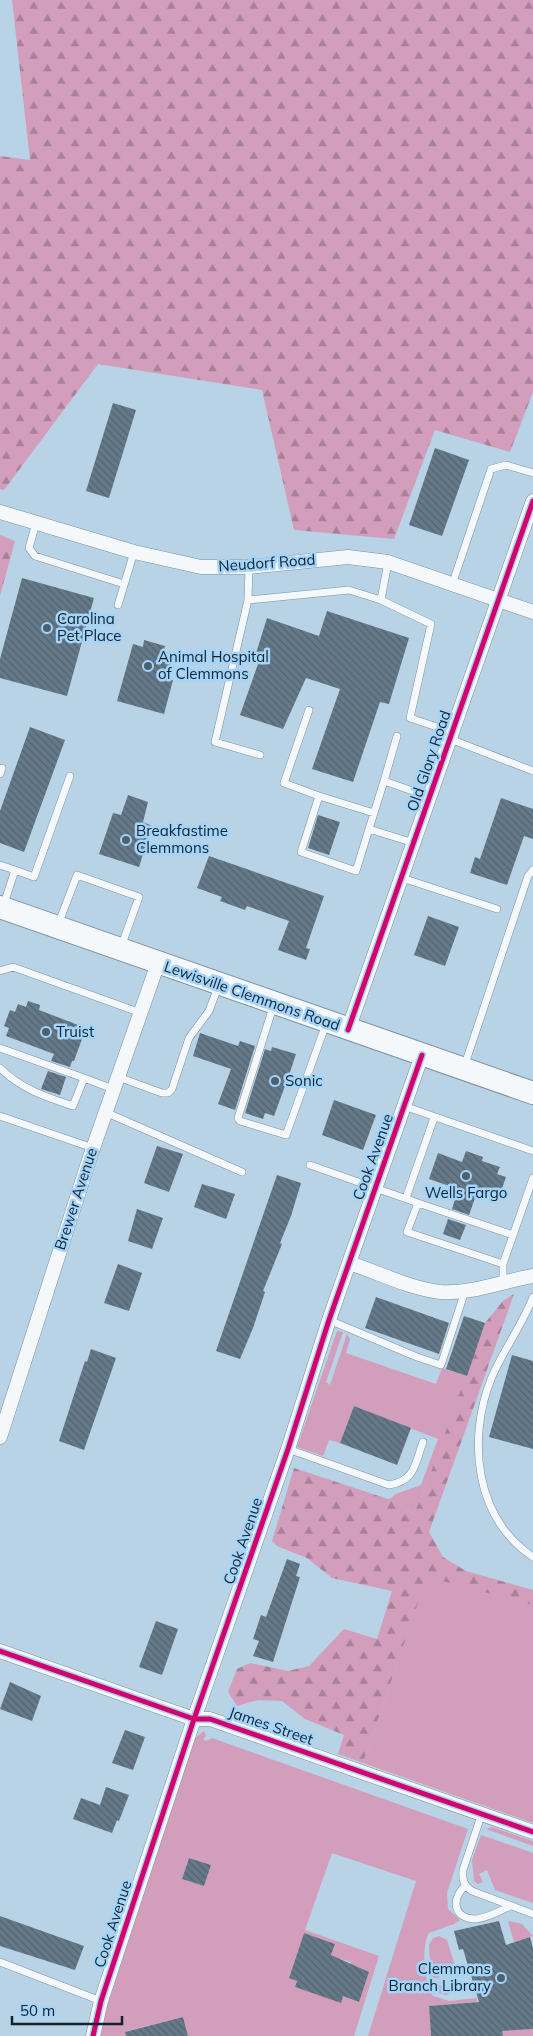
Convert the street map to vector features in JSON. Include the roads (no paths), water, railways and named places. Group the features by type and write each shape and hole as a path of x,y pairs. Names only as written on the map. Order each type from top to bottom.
{"main road":[{"name":"Lewisville Clemmons Road","path":"1,909 533,1093"}],"street":[{"name":"Old Glory Road","path":"348,1030 533,501"},
{"name":"Neudorf Road","path":"0,512 134,552 201,567 249,567 348,557 388,562 453,582 533,612"},
{"name":"Brewer Avenue","path":"0,1437 105,1112 158,963"},
{"name":"Cook Avenue","path":"93,2036 100,2001 194,1719 288,1449 329,1320 422,1055"},
{"path":"349,1262 425,1289 441,1292 465,1291 533,1276"},
{"name":"James Street","path":"0,1651 194,1719 210,1719 533,1832"}],"lane":[{"path":"453,582 491,469 506,465 533,473"},
{"path":"36,523 29,548 35,556 124,584"},
{"path":"118,605 134,552"},
{"path":"381,600 388,562"},
{"path":"249,567 248,600 215,742 260,755"},
{"path":"248,600 349,590 381,600 431,624 410,718 533,771"},
{"path":"310,710 284,784 374,813"},
{"path":"319,796 301,852 356,870 397,736"},
{"path":"0,865 34,877 70,776"},
{"path":"384,781 430,797"},
{"path":"369,828 414,843"},
{"path":"1,909 15,870"},
{"path":"463,1069 528,876 533,870"},
{"path":"57,928 77,875 138,897 120,950"},
{"path":"402,878 497,910"},
{"path":"0,971 12,967 141,1013"},
{"path":"0,1048 84,1078 168,1093 172,1089 189,1038 209,1011 219,985"},
{"path":"274,1004 238,1118 240,1121 286,1135 327,1022"},
{"path":"0,1068 12,1080 37,1094 73,1106 84,1078"},
{"path":"404,1106 533,1151"},
{"path":"105,1112 242,1172"},
{"path":"0,1116 93,1148"},
{"path":"406,1198 434,1118"},
{"path":"310,1165 513,1235"},
{"path":"503,1282 503,1264 533,1178"},
{"path":"418,1203 407,1232 503,1264"},
{"path":"329,1320 417,1357 441,1364 465,1291"},
{"path":"533,1297 505,1347 490,1380 479,1428 478,1461 483,1490 496,1519 519,1547 533,1557"},
{"path":"288,1449 389,1486 402,1484 410,1478 424,1442"},
{"path":"482,1813 463,1870 462,1879 465,1886 472,1891 533,1914"},
{"path":"465,1886 457,1893 455,1904 458,1910 468,1918 479,1918 510,1906"},
{"path":"0,1962 100,2001"}],"place":[{"name":"Carolina Pet Place","path":"47,628"},
{"name":"Animal Hospital of Clemmons","path":"148,666"},
{"name":"Breakfastime Clemmons","path":"126,840"},
{"name":"Truist","path":"46,1032"},
{"name":"Sonic","path":"275,1081"},
{"name":"Wells Fargo","path":"466,1176"},
{"name":"Clemmons Branch Library","path":"501,1978"}]}
